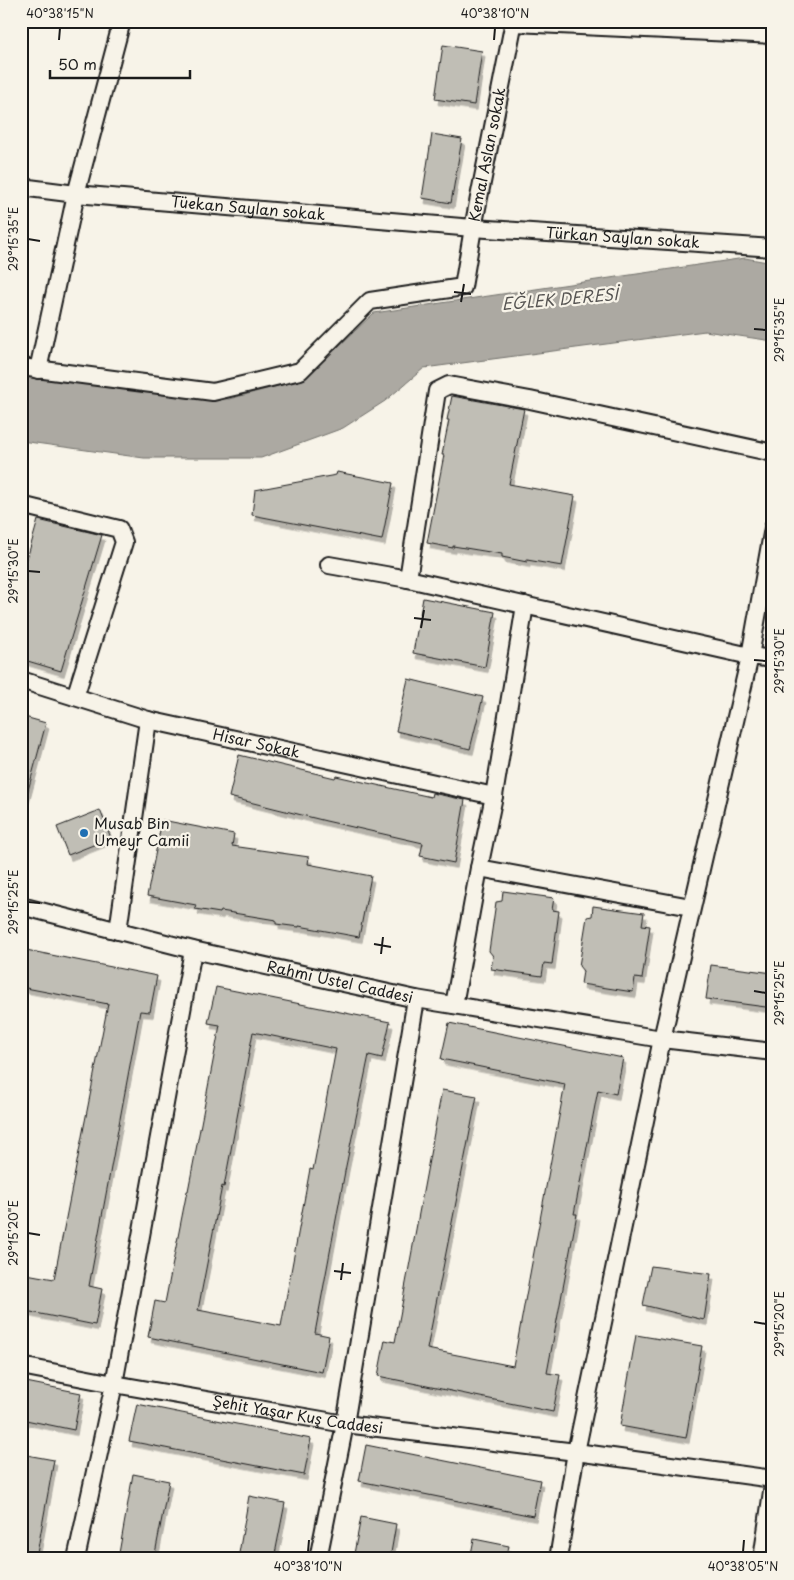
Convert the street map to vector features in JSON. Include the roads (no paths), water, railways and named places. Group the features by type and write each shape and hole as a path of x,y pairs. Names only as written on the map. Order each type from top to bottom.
{"street":[{"path":"34,369 76,194 122,21"},
{"path":"515,21 773,33"},
{"name":"Kemal Aslan sokak","path":"34,369 213,392 300,372 370,301 463,287 473,228 515,21"},
{"name":"Tüekan Saylan sokak","path":"21,188 473,228"},
{"name":"Türkan Saylan sokak","path":"473,228 773,248"},
{"path":"408,579 437,391 449,385 530,400 773,453"},
{"path":"21,505 119,529 124,542 76,697"},
{"path":"558,1559 576,1452 662,1038 750,656 773,528"},
{"path":"329,565 408,579 750,656 773,659"},
{"path":"454,1005 494,796 525,605"},
{"name":"Hisar Sokak","path":"21,680 148,720 494,796"},
{"path":"118,931 148,720"},
{"path":"479,868 692,907"},
{"name":"Rahmi Üstel Caddesi","path":"21,906 193,950 416,999 662,1038 773,1052"},
{"path":"76,1559 114,1384 193,950"},
{"path":"318,1559 345,1424 416,999"},
{"name":"Şehit Yaşar Kuş Caddesi","path":"21,1366 345,1424 576,1452 773,1479"},
{"path":"762,1559 773,1485"}],"water":[{"name":"EĞLEK DERESİ","path":"745,258 773,263 773,341 705,331 424,368 385,401 343,428 261,458 144,458 21,441 21,375 117,388 229,399 304,379 374,313"}],"place":[{"name":"Musab Bin Umeyr Camii","path":"84,833"}]}
